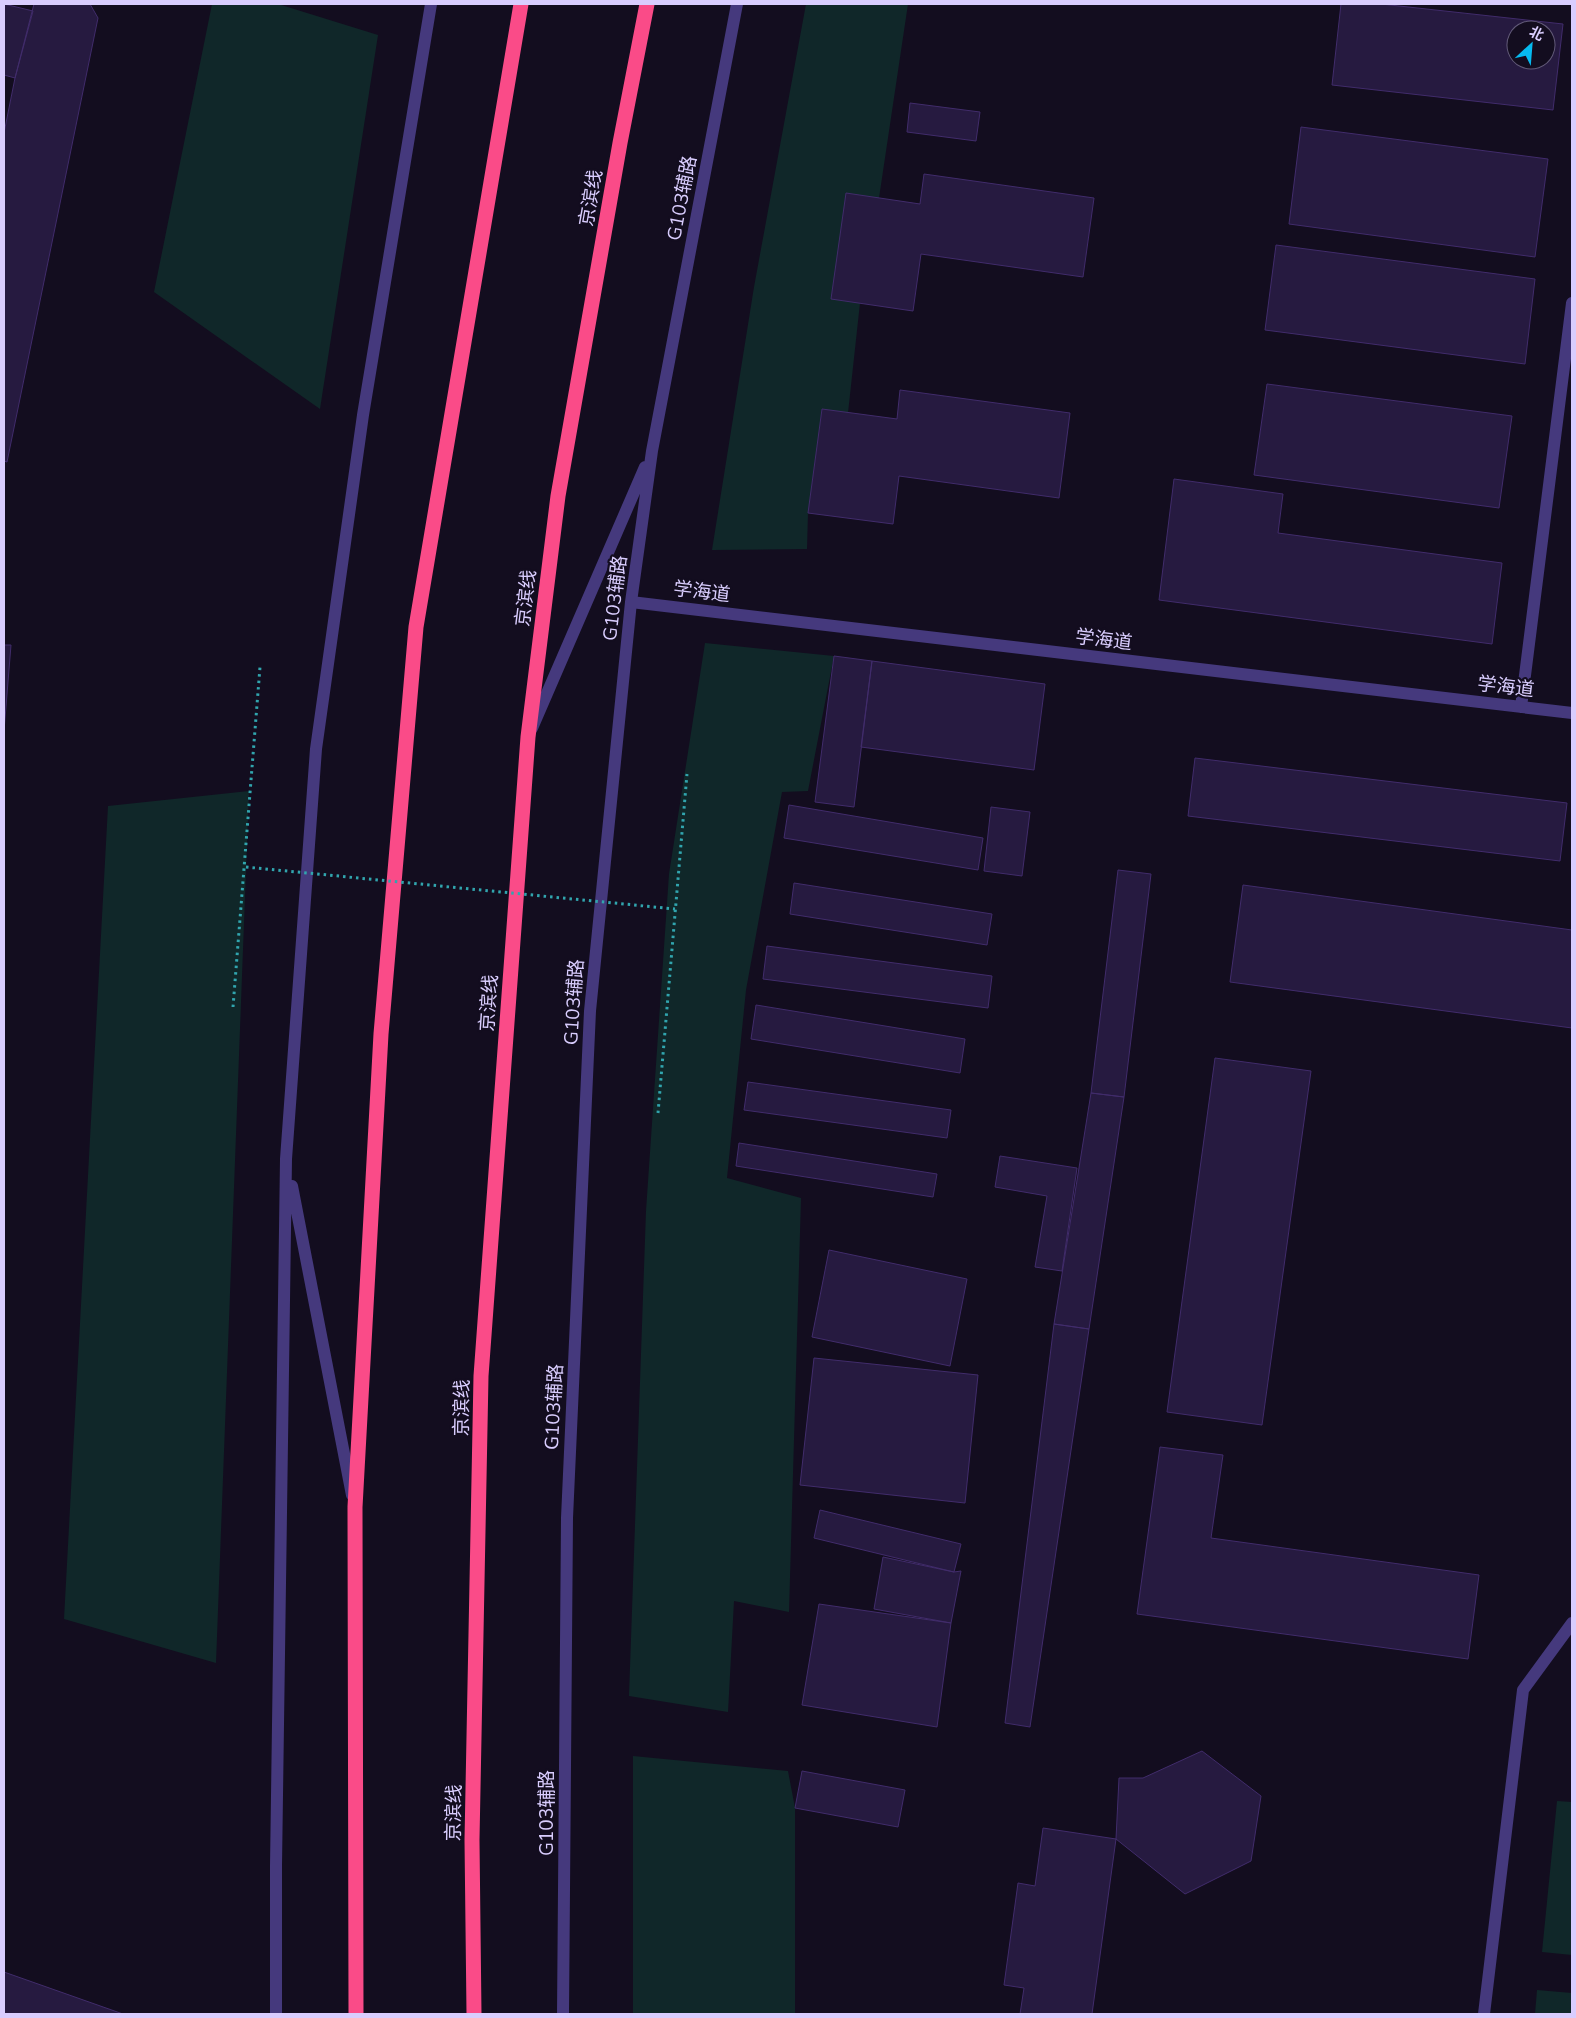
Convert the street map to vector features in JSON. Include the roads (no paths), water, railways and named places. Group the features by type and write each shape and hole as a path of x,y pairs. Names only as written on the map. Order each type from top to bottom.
{"highway":[{"path":"356,2014 354,1507 382,1034 416,627 521,4"},
{"name":"京滨线","path":"474,2014 472,1840 481,1376 528,737 558,496 620,143 647,4"}],"street":[{"path":"276,2014 276,1866 286,1159 316,749 363,415 431,4"},
{"name":"G103辅路","path":"563,2014 567,1518 589,1021 631,602 652,451 737,4"},
{"path":"1521,707 1572,303"},
{"path":"528,737 652,451"},
{"name":"学海道","path":"631,602 1572,713"},
{"path":"286,1159 354,1507"},
{"path":"1484,2014 1523,1690 1572,1623"}]}
